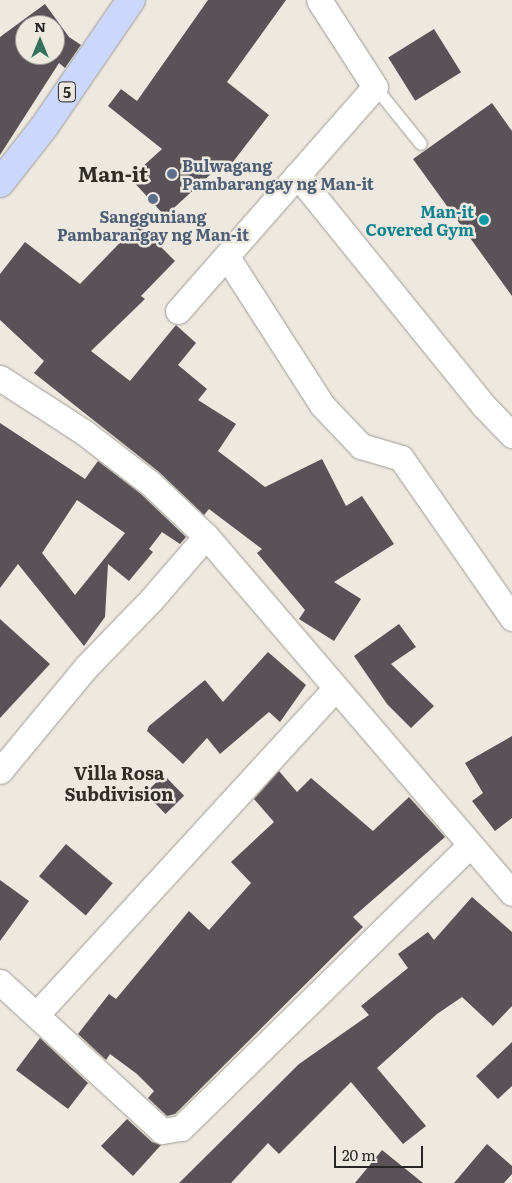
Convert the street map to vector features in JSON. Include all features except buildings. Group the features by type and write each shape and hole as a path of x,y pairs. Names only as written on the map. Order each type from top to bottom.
{"highway":[{"name":"5","path":"0,183 44,127 131,0"}],"street":[{"path":"178,311 374,87 319,0"},
{"path":"297,175 483,405 512,435"},
{"path":"227,257 322,405 361,446 401,458 512,618"},
{"path":"0,378 85,433 150,482 206,536 512,894"},
{"path":"0,771 86,667 152,600 206,536"},
{"path":"37,1014 336,688"},
{"path":"0,982 162,1131 181,1128 470,845"}],"lane":[{"path":"374,87 421,144"}],"place":[{"name":"Bulwagang Pambarangay ng Man-it","path":"172,174"},
{"name":"Sangguniang Pambarangay ng Man-it","path":"153,199"},
{"name":"Man-it Covered Gym","path":"484,220"}],"district":[{"name":"Man-it","path":"113,173"},
{"name":"Villa Rosa Subdivision","path":"119,784"}]}
